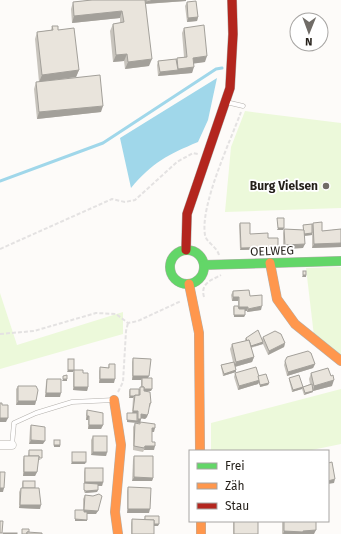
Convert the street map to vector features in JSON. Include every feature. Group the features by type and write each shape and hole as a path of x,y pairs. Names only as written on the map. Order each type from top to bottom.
{"main road":[{"path":"186,250 187,214 230,88 233,34 232,0"},
{"path":"186,250 195,252 201,257 204,265 202,276 195,282 189,284 176,280 172,275 170,267 172,259 178,253 186,250"},
{"name":"OELWEG","path":"204,265 341,261"},
{"path":"270,263 277,299 295,324 341,361"},
{"path":"189,284 199,333 200,450"},
{"path":"114,400 121,445 115,512 118,534"},
{"path":"201,522 201,534"}],"street":[{"path":"0,445 12,445"}],"lane":[{"path":"226,102 243,106"},
{"path":"12,445 14,423 72,402 114,400"}],"path":[{"path":"204,297 203,290 206,283 221,276 218,252 205,236 206,213 211,193 243,106"},
{"path":"0,249 112,200 125,202 135,200 177,162 193,153 207,156"},
{"path":"128,323 181,301"},
{"path":"0,334 34,331 96,312 116,314 128,323"},
{"path":"123,382 126,331 128,323"}],"green space":[{"path":"245,111 341,123 341,208 225,212 231,147"},
{"path":"341,267 341,357 314,336 306,268"},
{"path":"0,293 17,345 123,312 123,334 0,369"},
{"path":"341,389 341,444 312,450 211,450 211,423"}],"water":[{"path":"217,78 208,120 198,142 161,160 146,172 131,188 120,138"}],"building":[{"path":"92,0 145,0 152,59 128,62 127,54 116,55 113,24 124,22 122,11 74,16 73,2"},
{"path":"196,1 198,17 188,18 187,2"},
{"path":"204,25 207,56 193,58 194,67 178,69 177,58 187,57 184,28"},
{"path":"52,26 58,26 58,30 74,28 79,70 42,75 37,32 53,30"},
{"path":"176,59 178,70 160,72 158,61"},
{"path":"100,75 103,106 39,112 36,82"},
{"path":"277,218 284,218 284,228 278,228"},
{"path":"322,222 322,231 341,229 341,243 314,244 313,223"},
{"path":"240,223 250,223 250,234 268,233 268,238 278,238 278,247 241,248"},
{"path":"312,224 312,233 304,234 303,225"},
{"path":"284,229 304,230 305,244 285,245"},
{"path":"303,271 306,271 306,275 303,275"},
{"path":"249,290 250,296 262,295 262,306 248,309 248,307 239,307 239,297 233,297 233,291"},
{"path":"234,306 238,306 239,309 245,309 245,315 234,315"},
{"path":"258,330 263,342 251,346 249,340 247,341 246,338"},
{"path":"275,331 281,334 285,343 269,351 263,337"},
{"path":"249,340 254,357 236,362 232,344"},
{"path":"308,351 311,353 315,364 288,372 285,361 287,357"},
{"path":"133,358 151,359 149,376 133,376"},
{"path":"68,359 74,359 74,370 68,370"},
{"path":"234,362 236,370 224,374 221,365"},
{"path":"109,364 115,364 115,379 100,379 100,367 109,368"},
{"path":"256,367 260,380 239,386 235,373"},
{"path":"328,368 331,376 333,375 334,380 314,386 311,373"},
{"path":"74,370 83,370 83,373 88,373 88,387 74,387"},
{"path":"266,374 269,383 260,385 258,376"},
{"path":"67,375 67,379 63,379 63,376"},
{"path":"299,375 303,387 293,390 289,378"},
{"path":"142,378 152,378 152,389 144,389 144,387 142,387"},
{"path":"47,379 61,379 61,393 46,393"},
{"path":"312,384 313,391 305,393 303,387"},
{"path":"18,386 36,386 38,390 36,401 18,401"},
{"path":"140,387 144,387 144,391 150,392 151,403 148,414 141,414 141,419 138,419 138,411 133,411 135,395 140,395"},
{"path":"130,389 139,389 139,395 130,396"},
{"path":"0,403 2,403 2,405 8,405 8,418 0,418"},
{"path":"87,410 103,413 103,425 89,425"},
{"path":"127,413 137,413 137,421 127,420"},
{"path":"140,422 155,424 155,428 152,428 152,442 155,442 155,446 145,446 144,448 134,446 135,423 140,424"},
{"path":"31,425 45,427 45,441 31,440"},
{"path":"93,436 107,436 107,452 93,452"},
{"path":"54,440 60,440 60,445 54,445"},
{"path":"29,450 42,450 42,458 39,458 39,456 29,456"},
{"path":"72,452 86,452 86,462 72,462"},
{"path":"24,456 39,456 37,472 24,472"},
{"path":"134,456 153,456 153,478 134,477"},
{"path":"332,462 335,479 329,481 329,463"},
{"path":"85,468 103,468 103,482 85,482"},
{"path":"0,472 5,472 4,488 0,488"},
{"path":"23,481 35,481 35,488 23,488"},
{"path":"84,483 98,484 98,490 84,490"},
{"path":"128,487 151,488 150,509 128,509"},
{"path":"21,488 39,488 41,505 20,505"},
{"path":"99,494 102,496 98,511 84,510 85,495 93,496"},
{"path":"75,510 84,510 84,512 87,512 87,520 75,519"},
{"path":"145,516 159,516 159,524 154,524 154,520 145,520"},
{"path":"132,519 154,520 154,534 132,534"},
{"path":"0,521 3,521 2,533 0,533"},
{"path":"234,522 258,522 258,534 234,534"},
{"path":"284,522 316,522 316,530 303,532 284,531"},
{"path":"22,529 29,529 29,532 27,532 27,534 22,534"},
{"path":"27,532 42,533 42,534 27,534"},
{"path":"17,533 17,534 3,534"}],"waterway":[{"path":"0,181 103,143 216,69 222,68"}],"traffic: fast":[{"path":"184,250 190,250 199,255 203,261 204,267 203,273 199,279 190,284 184,284 175,279 170,270 170,264 175,255 184,250"},
{"path":"204,265 341,261"}],"traffic: slow":[{"path":"270,263 277,299 295,324 341,361"},
{"path":"189,284 199,333 200,450"},
{"path":"114,400 121,445 115,512 118,534"},
{"path":"201,522 201,534"}],"traffic: jam":[{"path":"186,250 187,214 230,88 233,34 232,0"}],"place":[{"name":"Burg Vielsen","path":"326,186"}]}
